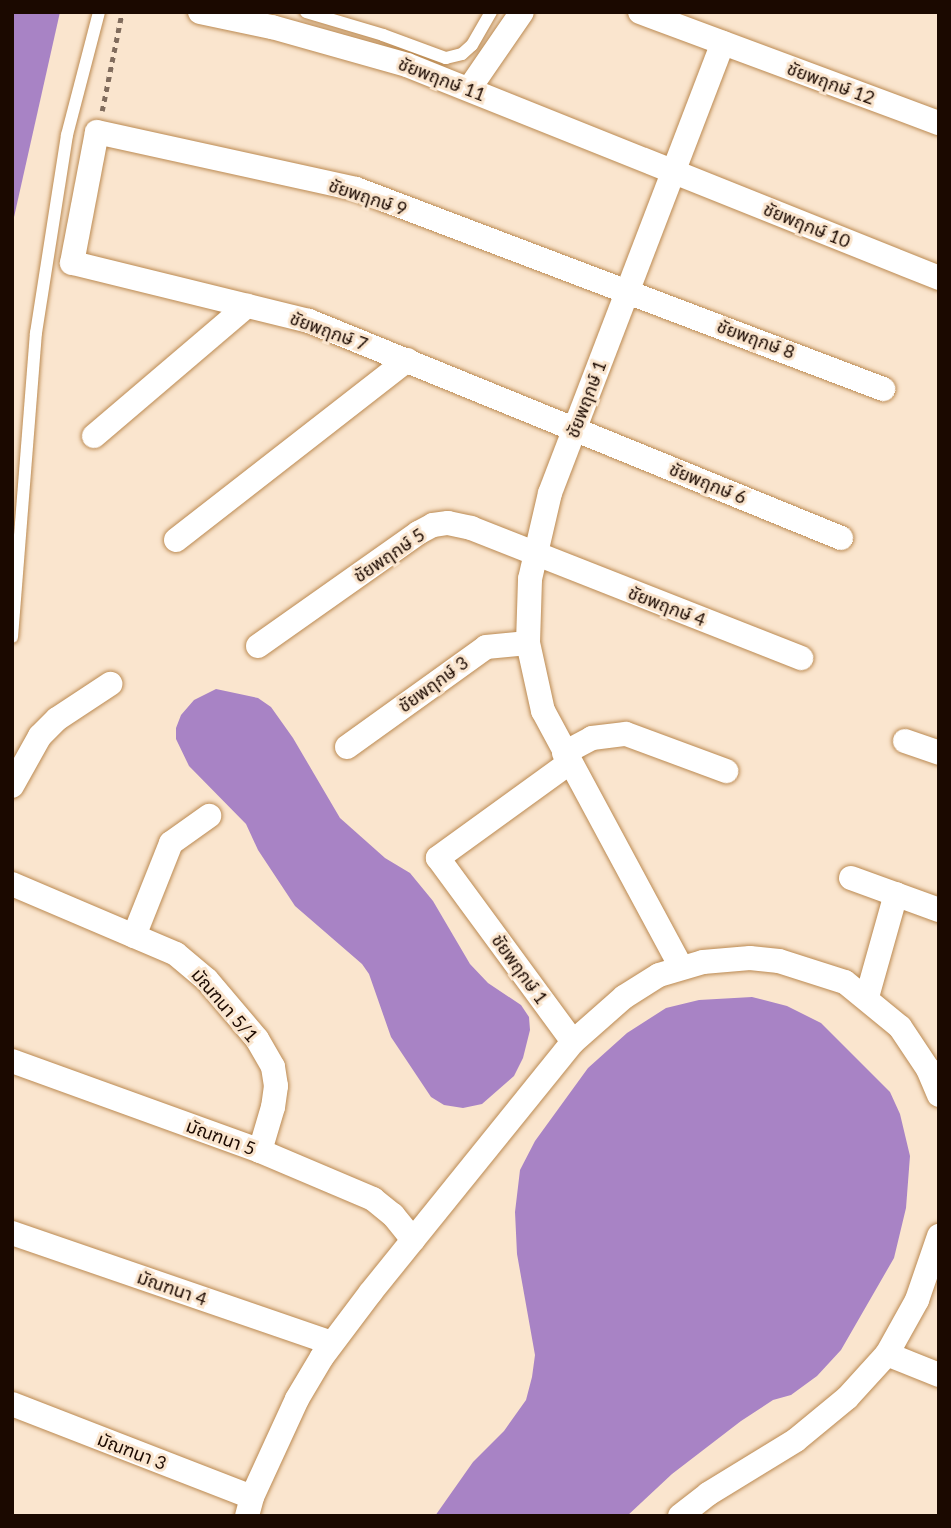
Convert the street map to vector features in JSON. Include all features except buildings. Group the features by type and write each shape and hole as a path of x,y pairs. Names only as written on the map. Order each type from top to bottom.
{"street":[{"name":"ชัยพฤกษ์ 11","path":"200,12 272,27 407,65 675,172"},
{"path":"469,89 522,12"},
{"name":"ชัยพฤกษ์ 12","path":"640,12 939,123"},
{"name":"ชัยพฤกษ์ 1","path":"681,967 543,711 528,643 530,579 550,493 723,43"},
{"name":"ชัยพฤกษ์ 7","path":"97,132 72,263 309,321 575,429"},
{"name":"ชัยพฤกษ์ 9","path":"97,132 356,189 628,293"},
{"name":"ชัยพฤกษ์ 10","path":"675,172 939,278"},
{"name":"ชัยพฤกษ์ 8","path":"628,293 883,389"},
{"path":"94,436 247,306"},
{"path":"176,540 407,360"},
{"name":"ชัยพฤกษ์ 6","path":"575,429 841,538"},
{"name":"ชัยพฤกษ์ 5","path":"258,646 433,525 448,523 471,528 534,554"},
{"name":"ชัยพฤกษ์ 4","path":"534,554 801,658"},
{"name":"ชัยพฤกษ์ 3","path":"347,747 486,648 528,643"},
{"path":"12,786 40,736 57,719 110,684"},
{"path":"567,758 592,738 626,734 726,771"},
{"path":"905,741 939,753"},
{"name":"ชัยพฤกษ์ 1","path":"567,758 438,858 573,1042"},
{"path":"134,936 171,843 209,816"},
{"path":"851,878 939,910"},
{"name":"มัณฑนา 5/1","path":"12,884 134,936 191,964 257,1039 273,1067 276,1086 260,1152"},
{"path":"867,997 896,894"},
{"path":"249,1506 297,1399 332,1343 573,1042 624,997 659,975 681,967 740,959 779,961 845,982 867,997 900,1027 928,1069 939,1096"},
{"name":"มัณฑนา 5","path":"12,1061 260,1152 373,1199 393,1215 413,1240"},
{"name":"มัณฑนา 4","path":"12,1233 332,1343"},
{"path":"680,1516 708,1494 796,1440 847,1398 887,1354 917,1300 939,1236"},
{"path":"887,1354 939,1375"},
{"name":"มัณฑนา 3","path":"12,1404 249,1506"}],"lane":[{"path":"12,637 30,383 38,320 67,135 99,12"},
{"path":"306,12 383,35 446,58 463,54 472,45 491,12"}],"path":[{"path":"97,132 122,12"}],"shaded area":[{"path":"12,12 60,12 12,226"},
{"path":"216,689 258,698 271,707 293,738 340,818 385,858 410,873 433,901 470,964 488,983 521,1005 529,1017 530,1030 523,1058 514,1076 482,1104 463,1108 444,1105 431,1097 391,1037 369,974 362,964 295,906 258,850 246,824 189,766 176,739 176,728 181,715 194,700"},
{"path":"752,997 787,1006 821,1023 890,1092 900,1114 910,1156 906,1208 894,1258 841,1350 817,1376 791,1395 773,1400 741,1421 672,1474 627,1516 435,1516 473,1462 504,1431 526,1400 535,1355 517,1254 515,1212 520,1170 535,1141 588,1068 627,1033 666,1008 699,1000"}]}
